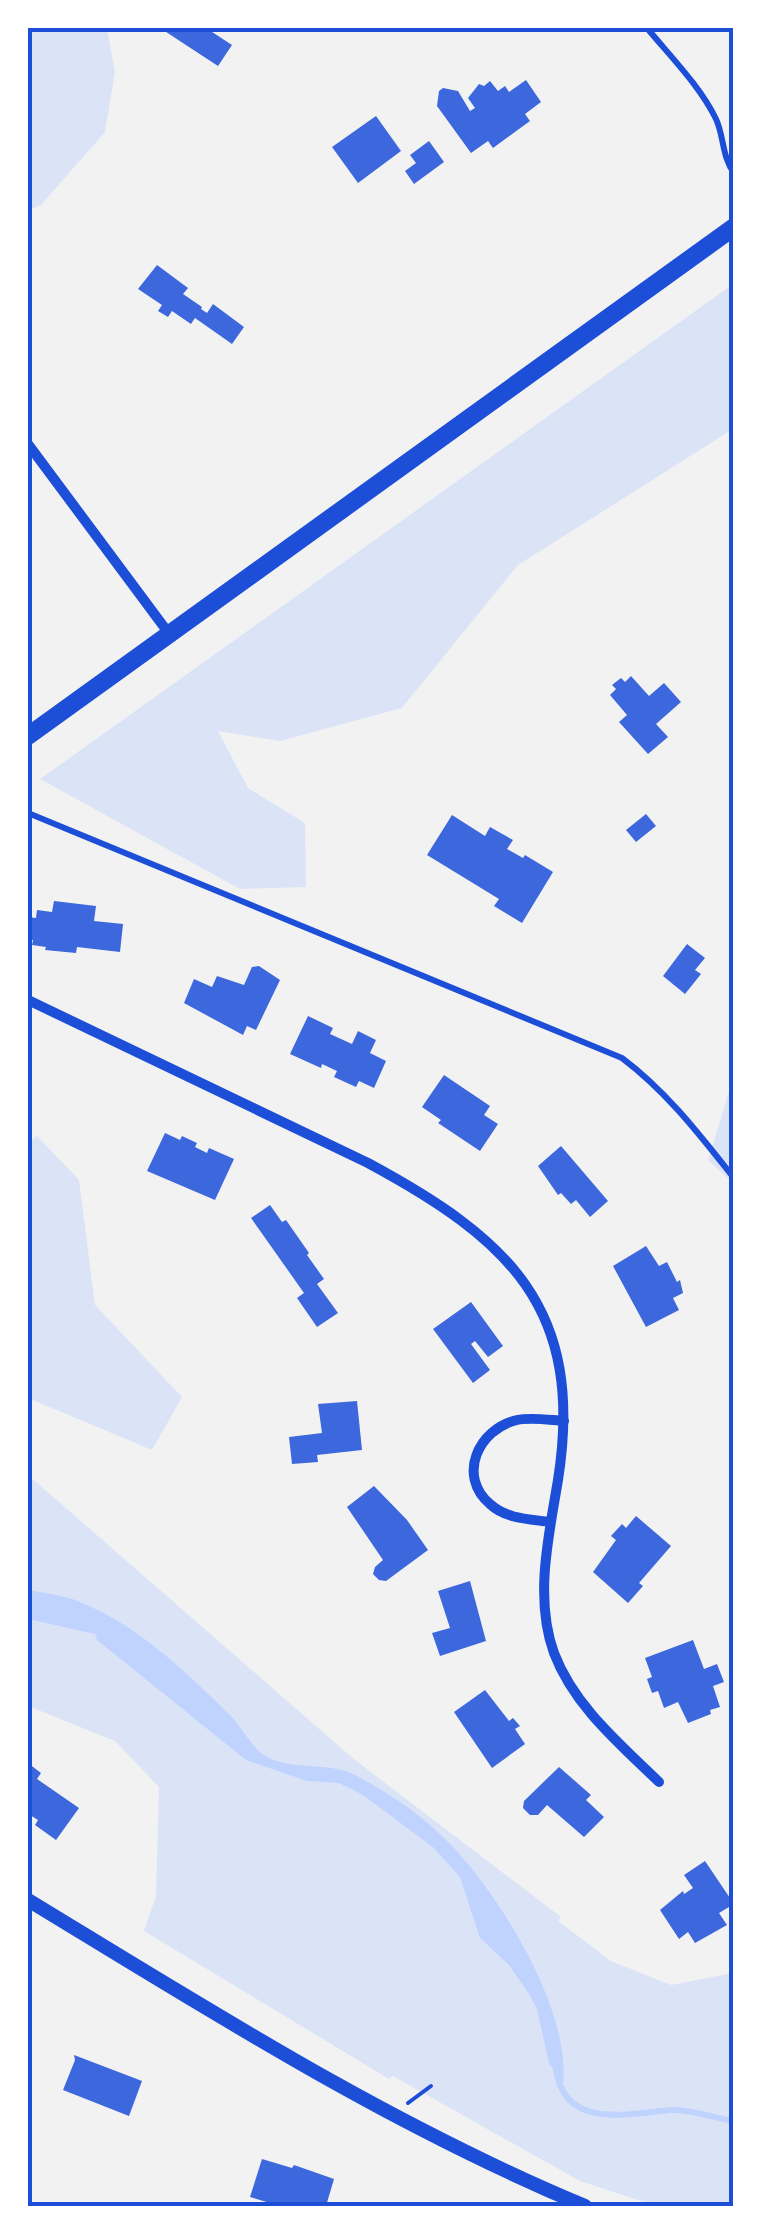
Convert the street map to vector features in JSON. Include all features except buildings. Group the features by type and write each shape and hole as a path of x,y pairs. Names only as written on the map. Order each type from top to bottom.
{"main road":[{"path":"28,736 734,227"}],"street":[{"path":"28,444 170,635"},
{"path":"28,1000 368,1163 457,1216 512,1268 540,1306 556,1340 563,1378 564,1420 545,1572 545,1613 553,1650 566,1680 586,1707 659,1782"},
{"path":"550,1522 508,1516 491,1506 478,1490 475,1456 483,1438 498,1427 519,1419 564,1420"},
{"path":"28,1900 283,2055 392,2115 579,2205"}],"lane":[{"path":"647,28 681,68 716,120 728,165 734,173"},
{"path":"28,813 622,1058 678,1107 734,1178"}],"path":[{"path":"392,2115 431,2086"}],"shaded area":[{"path":"28,28 107,28 115,72 105,132 41,205 28,210"},
{"path":"733,284 733,429 518,565 402,708 280,741 218,731 248,788 305,823 306,887 240,889 40,779"},
{"path":"733,1079 733,1183 708,1160"},
{"path":"37,1136 79,1180 95,1305 182,1397 152,1450 28,1398 28,1144"},
{"path":"28,1475 355,1760 561,1917 558,1921 611,1961 671,1985 733,1973 733,2206 656,2206 580,2181 393,2076 389,2079 144,1931 156,1896 159,1787 115,1741 28,1706"}],"water":[{"path":"28,1590 80,1602 142,1637 197,1683 256,1748 270,1758 355,1775 407,1807 442,1836 492,1896 529,1958 556,2023 563,2055 563,2084 549,2063 537,2009 529,1994 509,1965 480,1938 460,1877 434,1848 363,1795 339,1783 307,1781 246,1760 97,1640 95,1634 28,1619"}],"waterway":[{"path":"556,2069 562,2089 585,2110 619,2115 679,2110 734,2121"}]}
